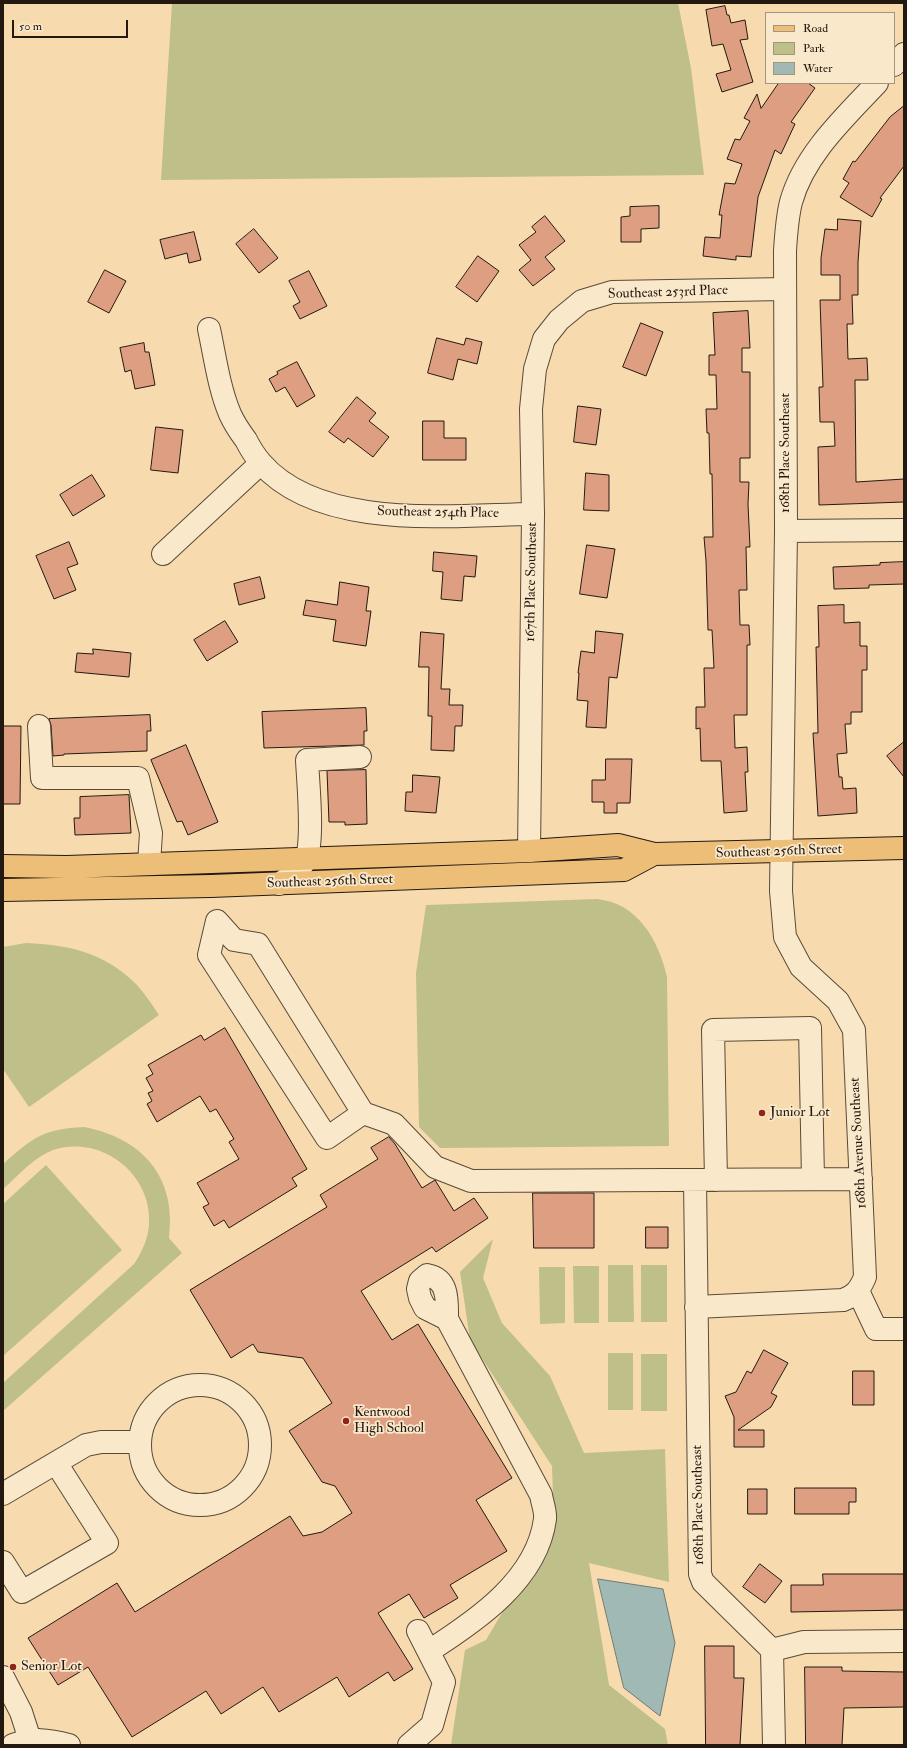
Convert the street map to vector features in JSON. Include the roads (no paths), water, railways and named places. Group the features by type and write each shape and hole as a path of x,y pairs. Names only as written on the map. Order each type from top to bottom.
{"main road":[{"name":"Southeast 256th Street","path":"3,866 149,864 306,859 528,851 618,845 654,854 904,848"},
{"name":"Southeast 256th Street","path":"3,890 124,889 624,870 654,854"},
{"path":"124,889 143,874 149,864"}],"street":[{"path":"895,63 904,54"},
{"name":"168th Place Southeast","path":"781,852 786,531 785,289 787,224 792,201 806,170 823,142 868,86"},
{"name":"Southeast 253rd Place","path":"559,320 582,301 612,292 785,289"},
{"name":"167th Place Southeast","path":"528,851 533,514 531,409 535,369 544,339 559,320"},
{"name":"Southeast 254th Place","path":"208,329 230,415 260,463 279,480 297,491 338,506 398,515 533,514"},
{"path":"163,554 260,463"},
{"path":"786,531 904,530"},
{"path":"39,726 42,778 138,778 151,833 149,864"},
{"path":"279,884 289,877 306,859 310,832 307,760 360,757"},
{"name":"168th Avenue Southeast","path":"781,852 781,891 786,938 801,967 838,1001 854,1030 862,1179 865,1277 858,1291"},
{"path":"363,1113 327,1138 209,955 217,922 234,940 258,944 363,1113 394,1124 435,1167 471,1181 862,1179"},
{"name":"168th Place Southeast","path":"772,1650 703,1582 700,1574 696,1307 714,1030 810,1028 813,1179"},
{"path":"696,1307 843,1300 852,1297 858,1291 876,1329 904,1329"},
{"path":"428,1651 467,1627 500,1598 520,1576 538,1545 545,1518 541,1495 447,1319"},
{"path":"197,1384 222,1388 240,1399 254,1417 260,1437 257,1466 246,1485 224,1501 203,1506 190,1505 170,1498 154,1485 142,1463 139,1442 146,1417 159,1400 177,1389 197,1384"},
{"path":"3,1494 86,1445 101,1442 139,1442"},
{"path":"3,1562 22,1592 107,1543 56,1463"},
{"path":"408,1745 432,1725 444,1682 418,1631"},
{"path":"774,1745 772,1650 804,1642 904,1641"},
{"path":"5,1686 21,1712 21,1742 52,1741 68,1745"}],"water":[{"path":"598,1579 663,1589 675,1643 660,1716 624,1688"}],"place":[{"name":"Junior Lot","path":"762,1113"},
{"name":"Kentwood High School","path":"346,1421"},
{"name":"Senior Lot","path":"13,1667"}]}
